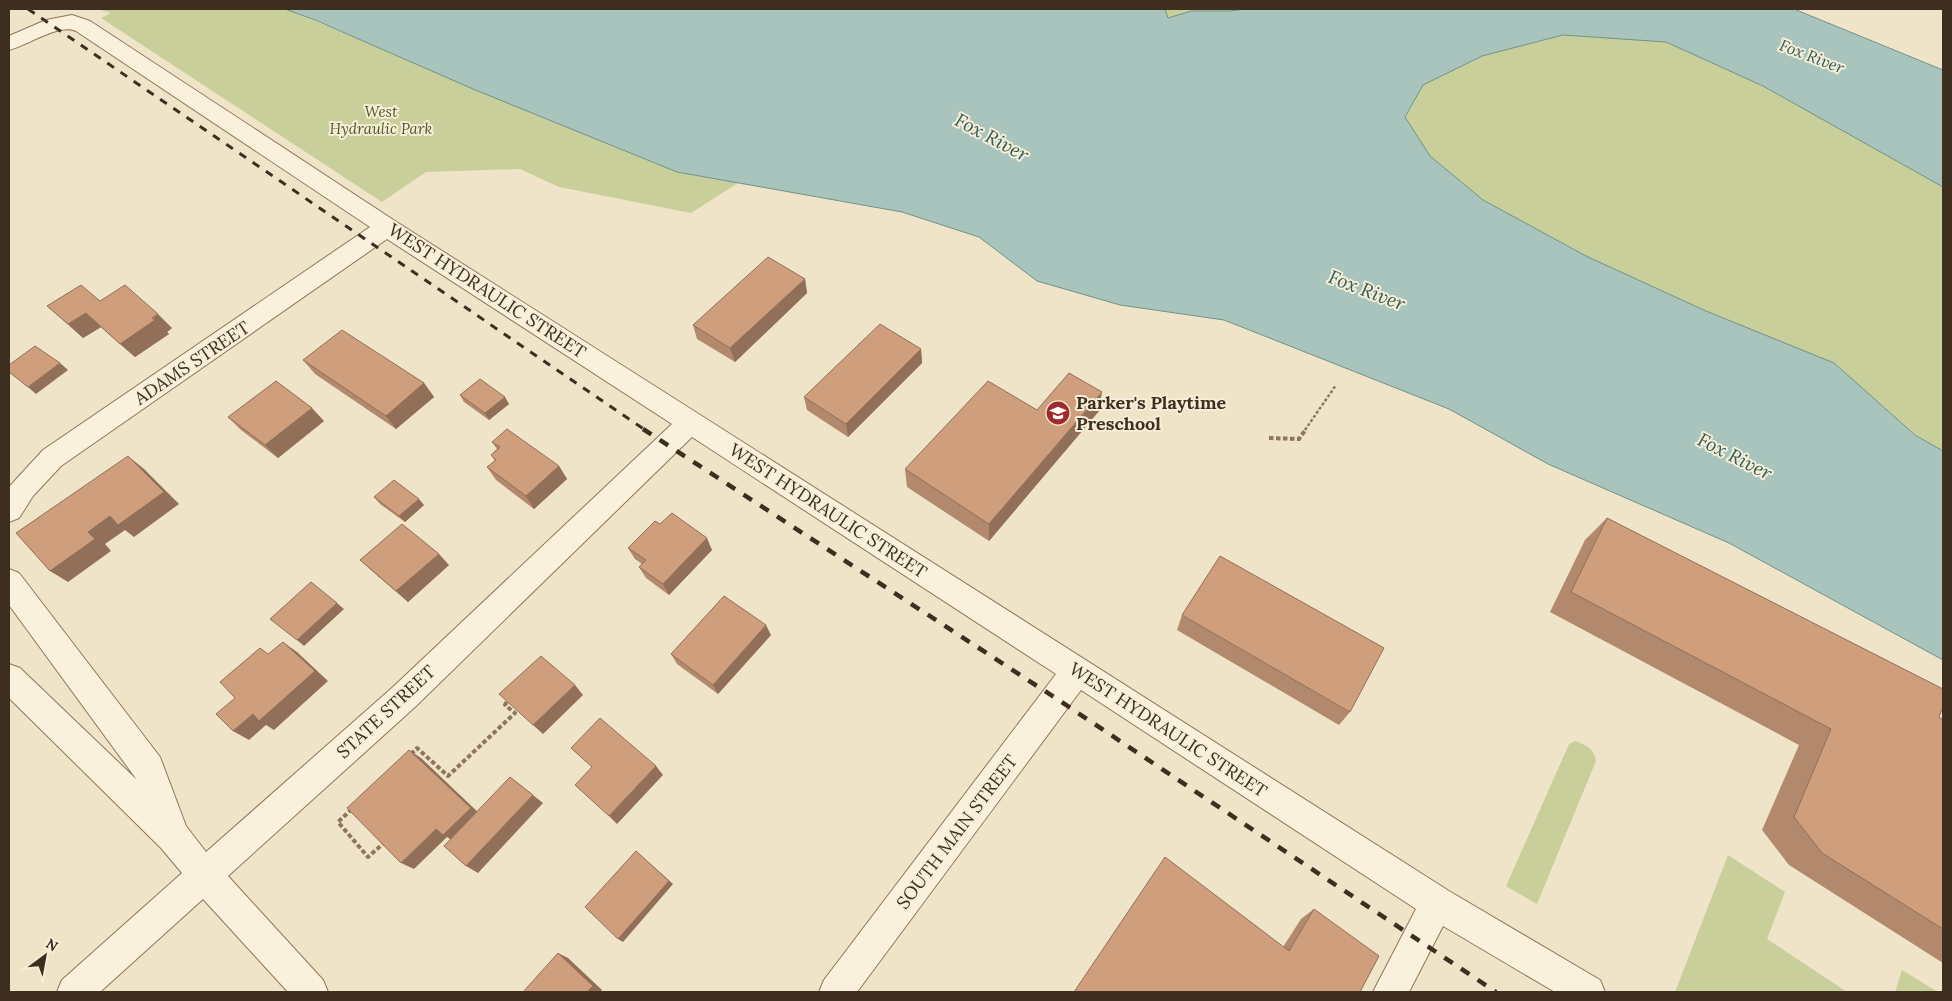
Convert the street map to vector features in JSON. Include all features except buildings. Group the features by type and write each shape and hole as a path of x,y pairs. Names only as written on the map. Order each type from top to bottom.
{"street":[{"name":"WEST HYDRAULIC STREET","path":"9,44 53,25 72,21 91,31 386,227 1077,671 1437,902 1588,992"},
{"name":"ADAMS STREET","path":"9,510 23,488 52,458 333,266 386,227"},
{"name":"STATE STREET","path":"74,992 404,697 691,422"},
{"path":"9,582 150,768 173,836"},
{"name":"SOUTH MAIN STREET","path":"836,992 1077,671"},
{"path":"9,678 173,836 204,875 311,992"},
{"path":"1390,992 1437,902"}],"path":[{"path":"1269,438 1299,439 1336,385"},
{"path":"410,755 417,748 448,776 515,713 505,705 510,696"},
{"path":"359,802 338,822 368,857 386,841"}],"green space":[{"name":"West Hydraulic Park","path":"97,9 286,9 677,172 738,183 691,213 559,187 520,169 426,172 382,202 101,18 111,13"},
{"path":"1165,9 1245,9 1191,11 1168,18"},
{"path":"1563,35 1666,42 1763,86 1943,186 1943,451 1706,311 1586,256 1483,200 1430,156 1405,117 1423,85 1482,56"},
{"path":"1575,741 1589,748 1594,753 1596,761 1537,904 1506,886 1569,744"},
{"path":"1728,855 1785,892 1767,939 1847,992 1675,992"},
{"path":"1902,970 1938,992 1895,992"}],"water":[{"name":"Fox River","path":"285,9 1165,9 1168,18 1191,11 1245,9 1794,9 1943,70 1943,187 1763,86 1666,42 1563,35 1482,56 1423,85 1405,117 1430,156 1483,200 1586,256 1706,311 1834,363 1915,435 1943,451 1943,660 1729,543 1548,464 1449,409 1224,320 1120,305 1037,281 979,237 902,212 677,172 473,89 315,20"}],"railway":[{"path":"28,9 645,430"},
{"path":"643,429 1057,699 1496,992"}],"place":[{"name":"Parker's Playtime Preschool","path":"1058,413"}]}
